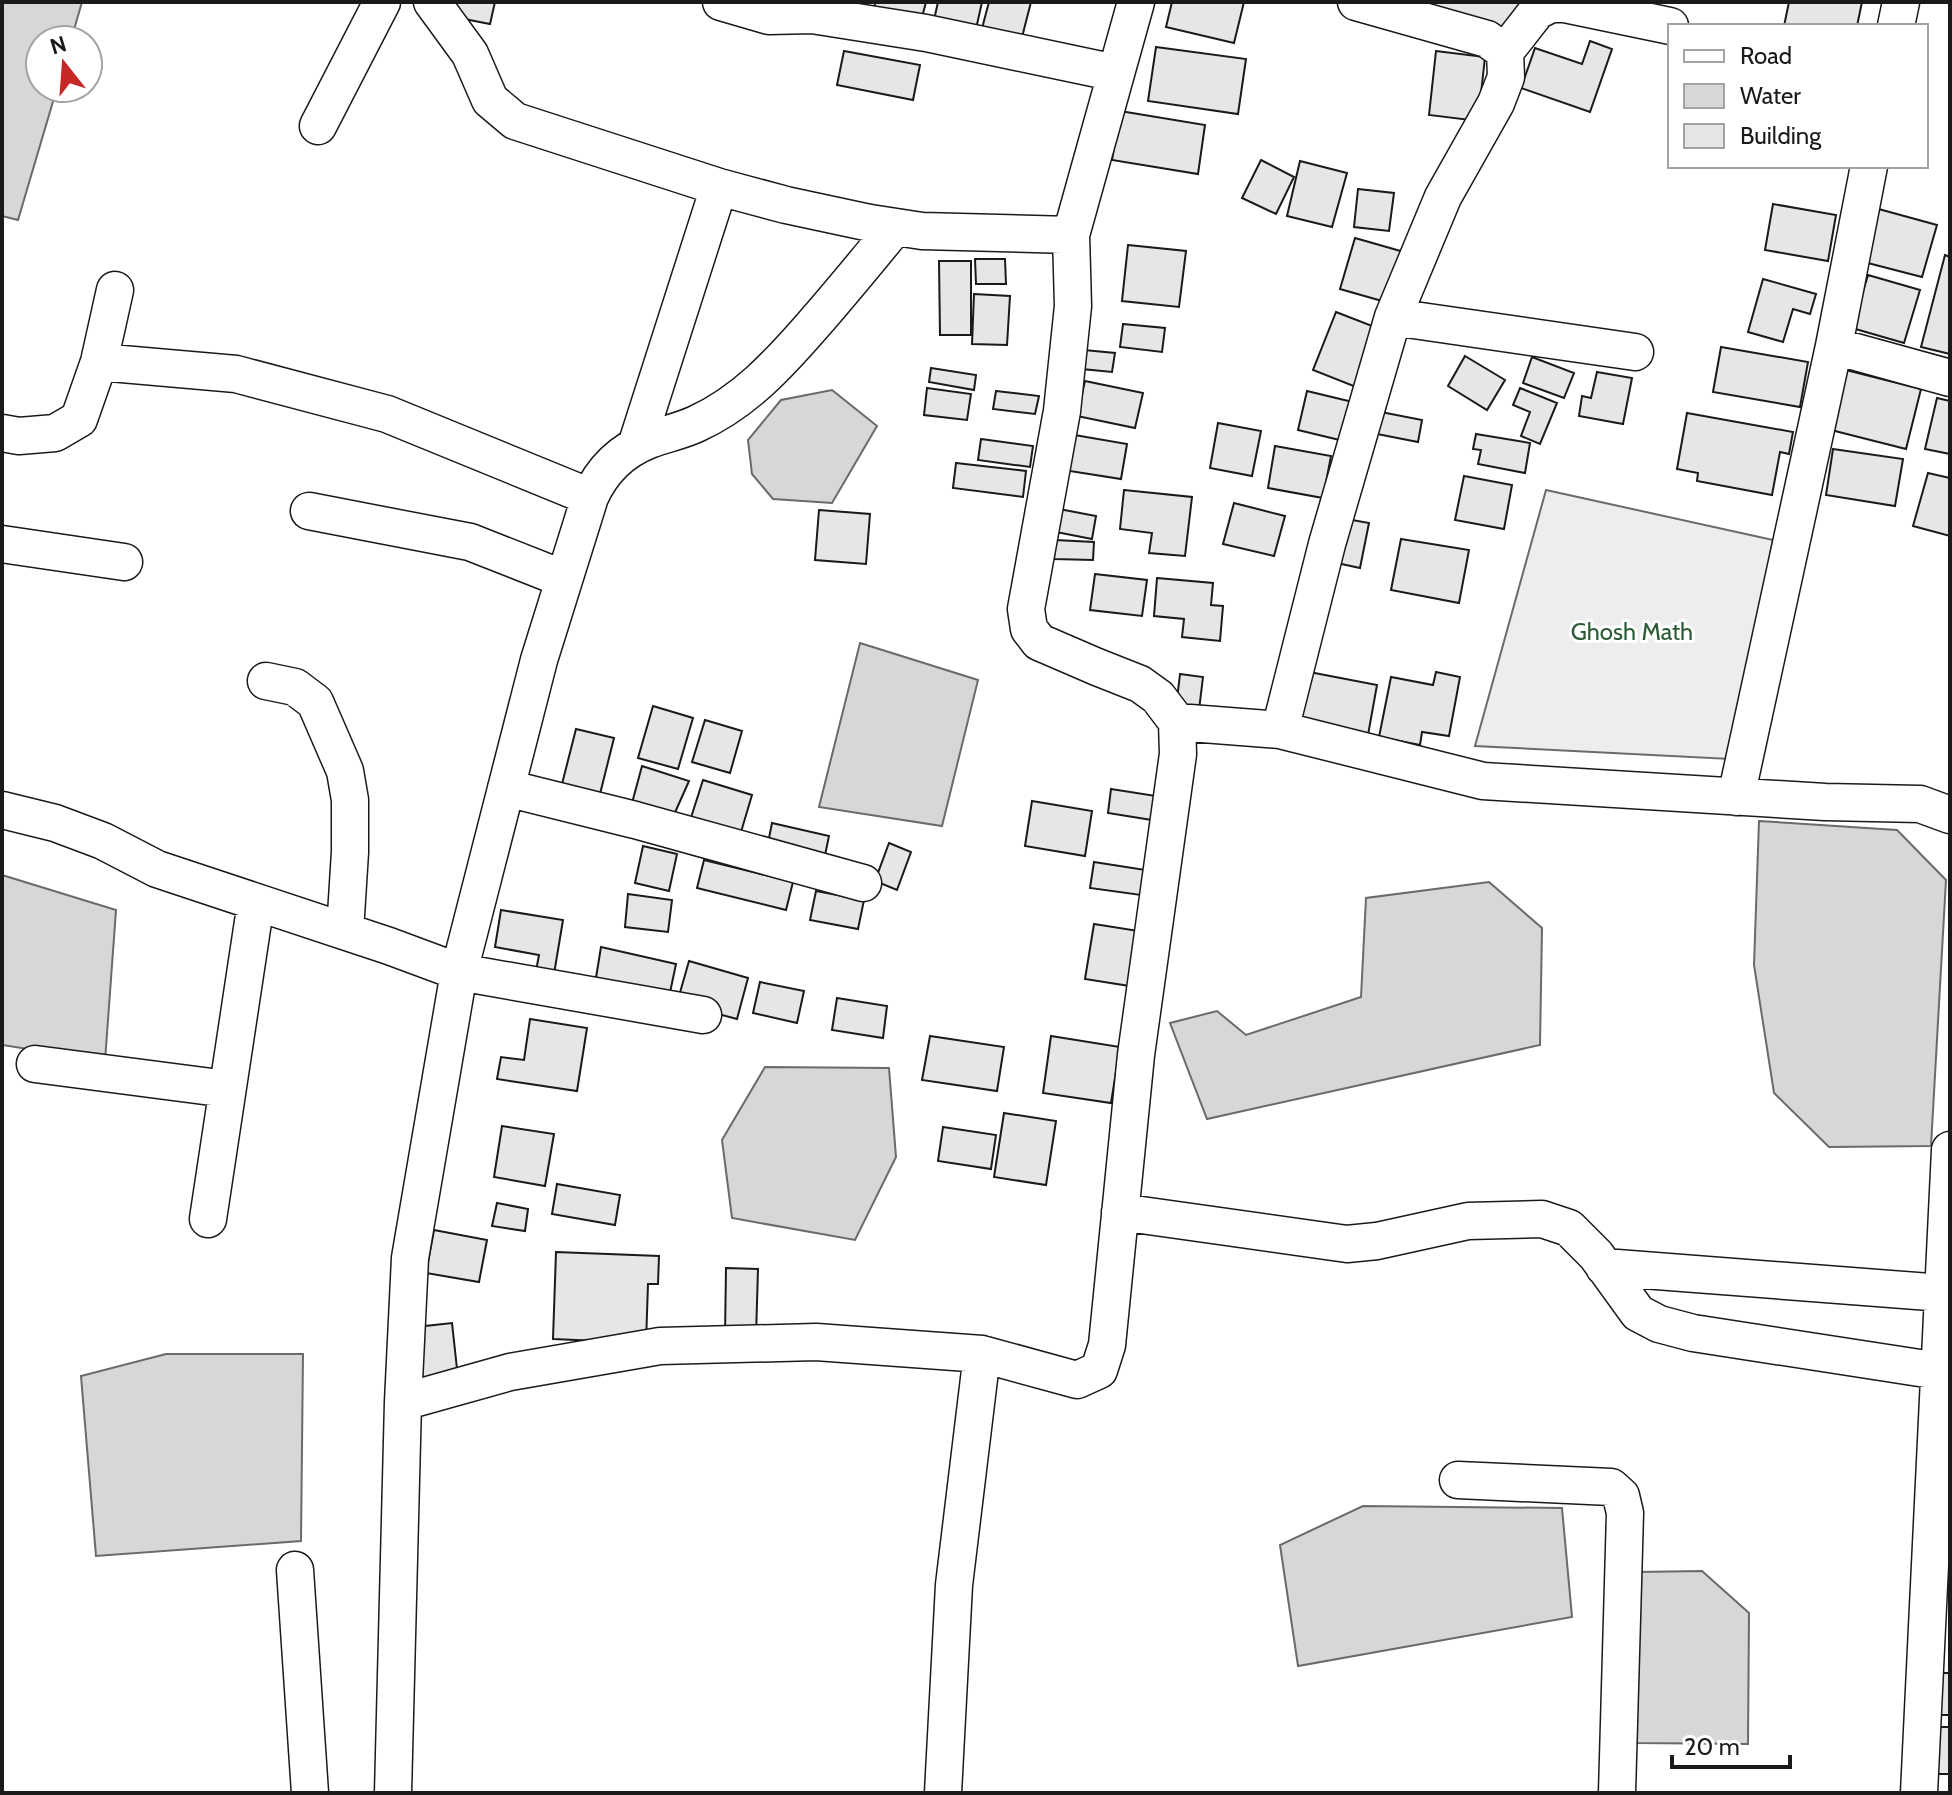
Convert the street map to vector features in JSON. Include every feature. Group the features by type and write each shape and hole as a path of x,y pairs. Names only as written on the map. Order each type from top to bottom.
{"street":[{"path":"318,126 382,2"},
{"path":"432,2 470,54 490,100 515,121 719,187 786,205 922,231 1071,235"},
{"path":"721,2 769,16 812,15 926,33 1116,73"},
{"path":"403,1402 510,1372 660,1346 816,1342 982,1354 1077,1380 1099,1370 1107,1345 1136,1055 1178,754 1177,722 1158,697 1140,684 1039,642 1029,629 1026,609 1062,411 1073,306 1071,235 1136,2"},
{"path":"1356,2 1487,39 1505,52"},
{"path":"1896,24 1901,2"},
{"path":"1280,730 1327,544 1393,317 1443,197 1496,103 1506,77 1505,52 1537,11 1551,4 1665,18"},
{"path":"1736,797 1834,346 1869,168"},
{"path":"636,446 719,187"},
{"path":"393,1793 403,1402 410,1258 459,972 539,660 590,497 598,478 623,453 696,424 762,381 895,227"},
{"path":"2,433 19,436 55,433 79,419 99,362 115,290"},
{"path":"1393,317 1635,352"},
{"path":"1834,346 1950,378"},
{"path":"99,362 236,374 387,414 590,497"},
{"path":"309,511 470,542 564,579"},
{"path":"2,544 124,562"},
{"path":"266,681 295,687 315,702 345,771 350,800 350,852 345,931"},
{"path":"1177,722 1280,730 1483,781 1825,802 1920,804 1950,815"},
{"path":"506,788 863,883"},
{"path":"2,810 55,823 103,841 157,869 459,972 703,1015"},
{"path":"208,1219 256,902"},
{"path":"35,1064 227,1089"},
{"path":"1919,1793 1950,1150"},
{"path":"1120,1212 1347,1244 1377,1241 1468,1221 1542,1219 1569,1228 1596,1255 1638,1313 1659,1324 1693,1333 1939,1371"},
{"path":"1604,1267 1943,1293"},
{"path":"943,1793 954,1585 982,1354"},
{"path":"1458,1480 1611,1487 1621,1496 1625,1513 1617,1793"},
{"path":"295,1570 310,1793"}],"shaded area":[{"name":"Ghosh Math","path":"1546,490 1773,540 1730,759 1475,746"}],"water":[{"path":"2,2 82,2 76,24 24,24 24,104 52,104 18,220 2,216"},
{"path":"832,390 877,426 832,503 773,499 752,474 748,440 781,400"},
{"path":"860,643 978,680 942,826 819,807"},
{"path":"1759,821 1897,830 1946,880 1931,1146 1829,1147 1774,1093 1754,965"},
{"path":"2,875 116,910 105,1061 2,1045"},
{"path":"1489,882 1542,928 1540,1045 1207,1119 1170,1023 1217,1011 1246,1035 1361,997 1366,898"},
{"path":"765,1067 889,1068 896,1157 855,1240 732,1218 722,1140"},
{"path":"166,1354 303,1354 301,1541 96,1556 81,1376"},
{"path":"1363,1506 1562,1508 1572,1617 1298,1666 1280,1545"},
{"path":"1702,1571 1749,1613 1748,1744 1636,1743 1637,1572"}],"building":[{"path":"447,2 495,2 490,24 444,15"},
{"path":"875,2 926,2 921,21 874,13"},
{"path":"938,2 982,2 976,29 934,20"},
{"path":"989,2 1031,2 1021,41 981,32"},
{"path":"1172,2 1244,2 1234,43 1166,27"},
{"path":"1423,2 1522,2 1514,30"},
{"path":"1789,2 1862,2 1857,24 1784,24"},
{"path":"1590,41 1612,49 1590,112 1521,88 1535,48 1582,64"},
{"path":"1156,47 1246,59 1238,114 1148,101"},
{"path":"844,51 920,65 913,100 837,85"},
{"path":"1436,51 1485,57 1478,121 1429,115"},
{"path":"1120,111 1205,125 1198,174 1112,160"},
{"path":"1261,160 1294,177 1276,214 1242,198"},
{"path":"1300,161 1347,173 1332,227 1287,216"},
{"path":"1358,189 1394,193 1389,231 1354,227"},
{"path":"1773,204 1836,215 1828,261 1765,250"},
{"path":"1875,208 1937,225 1922,277 1860,261"},
{"path":"1355,238 1404,252 1389,303 1340,289"},
{"path":"1128,245 1186,251 1179,307 1122,301"},
{"path":"1945,255 1950,257 1950,354 1921,347"},
{"path":"975,259 1005,259 1006,284 976,284"},
{"path":"939,261 971,261 971,335 940,335"},
{"path":"1868,275 1920,290 1904,343 1852,328"},
{"path":"1763,279 1816,294 1810,314 1793,309 1783,342 1748,332"},
{"path":"974,294 1010,296 1007,345 972,344"},
{"path":"1336,312 1380,329 1356,387 1313,370"},
{"path":"1123,324 1165,328 1162,352 1120,347"},
{"path":"1721,347 1808,362 1800,407 1713,392"},
{"path":"1084,350 1115,353 1112,372 1082,369"},
{"path":"1465,356 1505,380 1487,410 1448,386"},
{"path":"1532,357 1574,373 1564,398 1523,383"},
{"path":"931,368 976,375 974,390 929,382"},
{"path":"1842,369 1921,389 1906,449 1827,429"},
{"path":"1597,372 1632,378 1623,424 1579,416 1582,396 1591,398"},
{"path":"1085,381 1143,393 1135,428 1077,416"},
{"path":"927,388 971,394 967,420 924,415"},
{"path":"1520,388 1557,403 1540,444 1521,436 1530,412 1513,405"},
{"path":"996,391 1039,396 1035,414 993,409"},
{"path":"1307,391 1361,404 1352,443 1298,430"},
{"path":"1937,398 1950,401 1950,454 1925,449"},
{"path":"1381,412 1422,420 1418,442 1377,434"},
{"path":"1687,413 1793,432 1789,454 1780,452 1772,495 1697,481 1698,473 1677,469"},
{"path":"1218,423 1261,431 1252,476 1210,468"},
{"path":"1063,433 1127,444 1121,479 1057,469"},
{"path":"1476,434 1530,443 1525,473 1478,464 1481,450 1473,449"},
{"path":"981,439 1033,446 1030,467 978,460"},
{"path":"1275,446 1331,456 1323,498 1268,488"},
{"path":"1833,449 1903,459 1895,506 1826,495"},
{"path":"956,463 1026,471 1023,497 953,488"},
{"path":"1928,473 1950,478 1950,536 1913,526"},
{"path":"1464,476 1512,485 1504,529 1455,520"},
{"path":"1124,490 1192,497 1185,556 1149,553 1152,533 1120,529"},
{"path":"1234,503 1285,516 1274,556 1223,544"},
{"path":"1059,509 1096,516 1092,539 1056,532"},
{"path":"819,510 870,514 866,564 815,560"},
{"path":"1341,518 1369,523 1360,568 1332,562"},
{"path":"1401,539 1469,550 1459,603 1391,590"},
{"path":"1055,540 1094,542 1093,560 1054,559"},
{"path":"1095,574 1147,580 1142,616 1090,610"},
{"path":"1157,578 1213,583 1211,605 1223,606 1220,641 1182,637 1184,619 1154,616"},
{"path":"1299,670 1377,685 1366,746 1287,731"},
{"path":"1436,672 1460,677 1449,736 1422,732 1420,745 1379,737 1391,677 1433,685"},
{"path":"1180,674 1203,677 1198,718 1175,716"},
{"path":"653,706 693,718 678,769 638,758"},
{"path":"705,720 742,731 730,773 692,762"},
{"path":"576,729 614,738 600,794 562,784"},
{"path":"642,766 689,781 673,817 632,803"},
{"path":"703,780 752,795 738,842 688,827"},
{"path":"1111,789 1156,796 1152,820 1108,813"},
{"path":"1032,801 1092,811 1085,856 1025,846"},
{"path":"772,823 829,836 824,860 767,848"},
{"path":"889,843 911,852 897,890 875,881"},
{"path":"643,846 677,854 669,891 635,883"},
{"path":"704,860 793,882 786,910 697,888"},
{"path":"1094,862 1152,871 1148,896 1090,888"},
{"path":"816,891 864,900 858,929 810,920"},
{"path":"628,894 672,900 668,932 625,927"},
{"path":"501,910 563,920 554,974 536,971 539,955 495,947"},
{"path":"1094,924 1145,932 1136,987 1085,979"},
{"path":"601,947 676,964 668,1002 594,990"},
{"path":"689,961 748,978 737,1019 677,1003"},
{"path":"760,982 804,991 797,1023 753,1013"},
{"path":"837,998 887,1006 883,1038 832,1030"},
{"path":"530,1019 587,1028 577,1091 497,1079 501,1057 524,1060"},
{"path":"930,1036 1004,1047 997,1091 922,1080"},
{"path":"1051,1036 1120,1047 1111,1103 1043,1093"},
{"path":"1004,1113 1056,1121 1046,1185 994,1177"},
{"path":"502,1126 554,1134 545,1186 494,1177"},
{"path":"943,1127 996,1135 991,1169 938,1161"},
{"path":"557,1184 620,1195 615,1225 552,1214"},
{"path":"497,1203 528,1209 525,1231 492,1226"},
{"path":"434,1230 487,1240 479,1282 426,1273"},
{"path":"556,1252 659,1256 658,1284 648,1284 646,1343 553,1339"},
{"path":"726,1268 758,1269 756,1336 725,1336"},
{"path":"452,1323 458,1378 423,1382 416,1327"},
{"path":"1929,1673 1950,1673 1950,1715 1928,1715"},
{"path":"1927,1727 1950,1727 1950,1774 1927,1774"}]}
